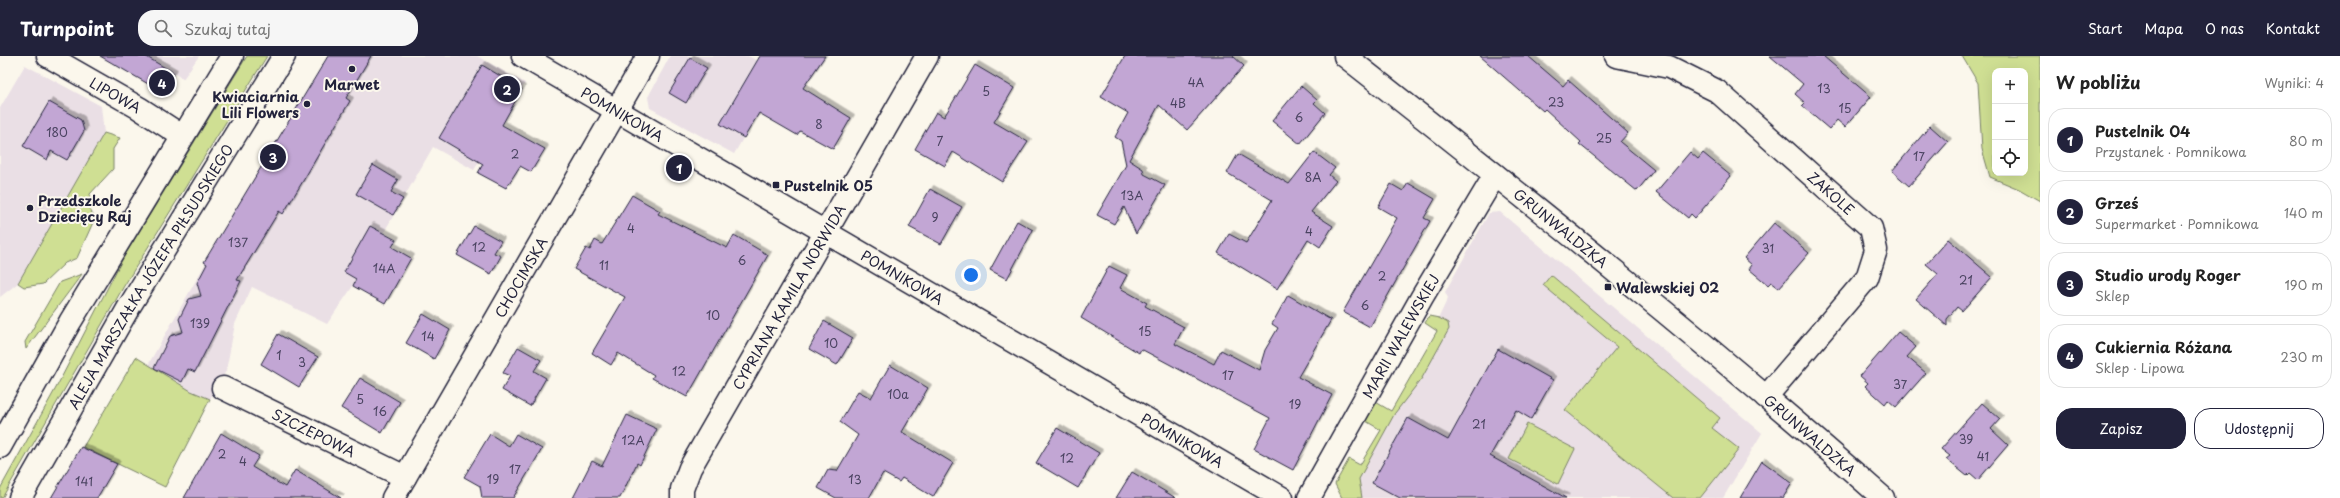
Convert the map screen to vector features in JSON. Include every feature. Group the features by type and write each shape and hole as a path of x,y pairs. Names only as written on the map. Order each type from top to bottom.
{"street":[{"name":"LIPOWA","path":"48,56 139,108 182,136"},
{"path":"0,447 70,322 232,56"},
{"name":"ALEJA MARSZAŁKA JÓZEFA PIŁSUDSKIEGO","path":"20,498 129,307 284,56"},
{"name":"POMNIKOWA","path":"523,56 1282,498"},
{"name":"CHOCIMSKA","path":"393,498 648,56"},
{"name":"CYPRIANA KAMILA NORWIDA","path":"682,498 682,489 690,468 927,56"},
{"name":"GRUNWALDZKA","path":"1345,56 1496,175 1766,397 1883,498"},
{"name":"ZAKOLE","path":"1616,56 1669,67 1717,91 1871,228 1876,250 1867,278 1766,397"},
{"name":"MARII WALEWSKIEJ","path":"1309,498 1422,297 1496,175"},
{"name":"SZCZEPOWA","path":"223,388 404,477"}],"shaded area":[{"path":"100,56 199,56 183,79 174,73 162,92"},
{"path":"328,56 477,56 525,83 474,170 433,147 353,286 327,324 252,287 235,324 226,371 210,399 191,391 148,365 246,192"},
{"path":"670,56 748,56 781,73 734,154 650,108 648,97"},
{"name":"Przedszkole Dziecięcy Raj","path":"25,65 101,106 104,133 18,283 0,297 0,108"},
{"path":"1500,212 1762,433 1723,498 1342,498 1335,484 1349,459 1360,465 1437,331 1425,323 1429,316 1439,317 1448,298 1445,292 1489,213"}],"green space":[{"path":"247,56 267,56 124,286 2,498 0,498 0,489 56,388 123,258"},
{"path":"1962,56 2040,56 2040,201 2019,189 1990,177 1982,149 1978,83"},
{"path":"104,133 120,138 113,149 113,169 90,194 89,208 95,218 77,258 65,263 43,284 24,287 18,283"},
{"path":"82,274 26,349 25,342 60,282"},
{"path":"1551,275 1720,418 1712,428 1739,449 1700,498 1673,498 1565,410 1617,347 1543,285"},
{"path":"1429,316 1439,318 1448,323 1449,329 1422,378 1395,413 1359,479 1362,498 1342,498 1335,484 1349,459 1360,465 1381,430 1364,420 1374,401 1391,411 1437,331 1425,323"},
{"path":"136,357 191,391 210,399 165,487 83,447"},
{"path":"1527,424 1575,449 1558,484 1509,459"}],"building":[{"path":"100,56 145,56 174,73 162,92"},
{"path":"328,56 371,56 346,98 350,101 303,181 283,214 279,211 237,280 241,281 195,372 188,369 182,382 154,368 170,336 183,332 179,319 189,299 201,296 197,283 207,264 204,262"},
{"path":"760,56 825,56 803,88 851,118 833,149 800,131 797,135 759,113 744,138 720,124"},
{"path":"1125,56 1233,56 1244,66 1187,130 1159,105 1129,160 1143,169 1144,174 1165,185 1136,234 1124,207 1114,224 1097,215 1126,165 1121,141 1115,137 1128,113 1101,97"},
{"path":"1480,56 1528,56 1563,86 1568,80 1628,133 1620,142 1654,170 1637,191 1579,144 1581,142 1545,109 1543,111"},
{"path":"1770,56 1823,56 1871,97 1845,127 1837,120 1829,129 1802,106 1805,103 1795,94 1803,84"},
{"path":"690,58 707,68 686,103 669,93"},
{"path":"482,65 522,89 502,125 545,149 531,172 520,166 506,188 478,173 483,164 439,138"},
{"path":"975,65 1014,88 994,122 1028,142 1002,182 953,152 945,166 915,149 936,112 944,117"},
{"path":"1301,86 1317,100 1314,103 1325,113 1300,144 1272,121"},
{"path":"49,102 81,120 84,131 67,160 51,151 47,160 23,146"},
{"path":"1930,126 1948,142 1909,186 1892,171"},
{"path":"1314,152 1335,168 1329,175 1336,181 1311,212 1333,226 1320,247 1308,239 1277,289 1218,253 1229,234 1246,243 1272,200 1227,173 1238,154 1289,184"},
{"path":"1690,152 1698,159 1703,153 1731,176 1695,218 1691,214 1688,218 1656,192"},
{"path":"373,165 398,180 391,192 403,199 393,215 356,194"},
{"path":"1408,183 1435,199 1424,218 1430,221 1370,327 1343,312 1397,218 1378,207 1391,184 1403,191"},
{"path":"930,189 962,207 941,244 909,227"},
{"path":"632,195 660,211 658,214 727,248 734,235 768,255 687,397 652,378 654,375 618,353 611,365 592,353 625,297 574,269 586,248 590,250 595,240 602,244"},
{"path":"1017,221 1033,230 1007,279 990,270"},
{"path":"1774,223 1809,253 1779,288 1771,282 1768,285 1749,269 1752,265 1744,258"},
{"path":"370,226 396,240 392,247 411,258 385,304 353,286 356,279 344,272"},
{"path":"474,226 501,241 494,253 501,256 491,274 457,255"},
{"path":"1948,239 1992,277 1962,311 1957,307 1947,319 1947,326 1916,299 1938,274 1926,264"},
{"path":"1109,266 1127,275 1120,288 1147,303 1145,306 1184,327 1175,344 1214,364 1221,350 1259,370 1265,350 1278,328 1272,324 1288,295 1331,320 1298,377 1332,395 1293,470 1254,449 1270,418 1141,349 1139,353 1081,318"},
{"path":"423,314 450,330 434,359 406,343"},
{"path":"824,321 853,338 837,365 809,349"},
{"path":"1898,332 1916,347 1907,357 1926,373 1896,407 1888,400 1885,404 1865,386 1868,383 1860,376"},
{"path":"278,334 318,357 299,387 261,364"},
{"path":"518,347 541,360 534,371 546,378 530,406 502,390 510,376 503,373"},
{"path":"1498,349 1553,380 1531,419 1516,410 1490,456 1566,498 1400,498 1372,483 1408,418 1448,440"},
{"path":"890,365 928,388 902,432 953,463 933,497 902,478 899,482 883,473 869,498 836,498 818,488 828,470 837,471 858,435 840,422 858,391 871,398"},
{"path":"360,378 400,402 382,433 341,408"},
{"path":"1982,403 2000,419 1991,429 2008,445 1978,480 1970,473 1967,476 1946,459 1950,456 1941,449"},
{"path":"627,415 657,429 640,465 637,463 620,498 573,498 592,461 602,466"},
{"path":"1057,428 1099,453 1078,488 1036,463"},
{"path":"221,433 259,456 252,467 285,487 295,470 341,498 184,498"},
{"path":"490,434 509,446 516,434 542,449 513,498 482,498 480,486 464,477"},
{"path":"81,447 117,464 97,498 51,498"},
{"path":"1762,461 1792,483 1783,498 1740,498"},
{"path":"1132,472 1176,498 1116,498"}],"place":[{"name":"Marwet","path":"352,69"},
{"name":"Cukiernia Różana","path":"162,83"},
{"name":"Grześ","path":"507,89"},
{"name":"Kwiaciarnia Lili Flowers","path":"307,104"},
{"name":"Studio urody Roger","path":"273,157"},
{"name":"Pustelnik 04","path":"679,168"},
{"name":"Pustelnik 05","path":"776,185"},
{"name":"Przedszkole Dziecięcy Raj","path":"30,208"},
{"name":"Walewskiej 02","path":"1608,287"}]}
